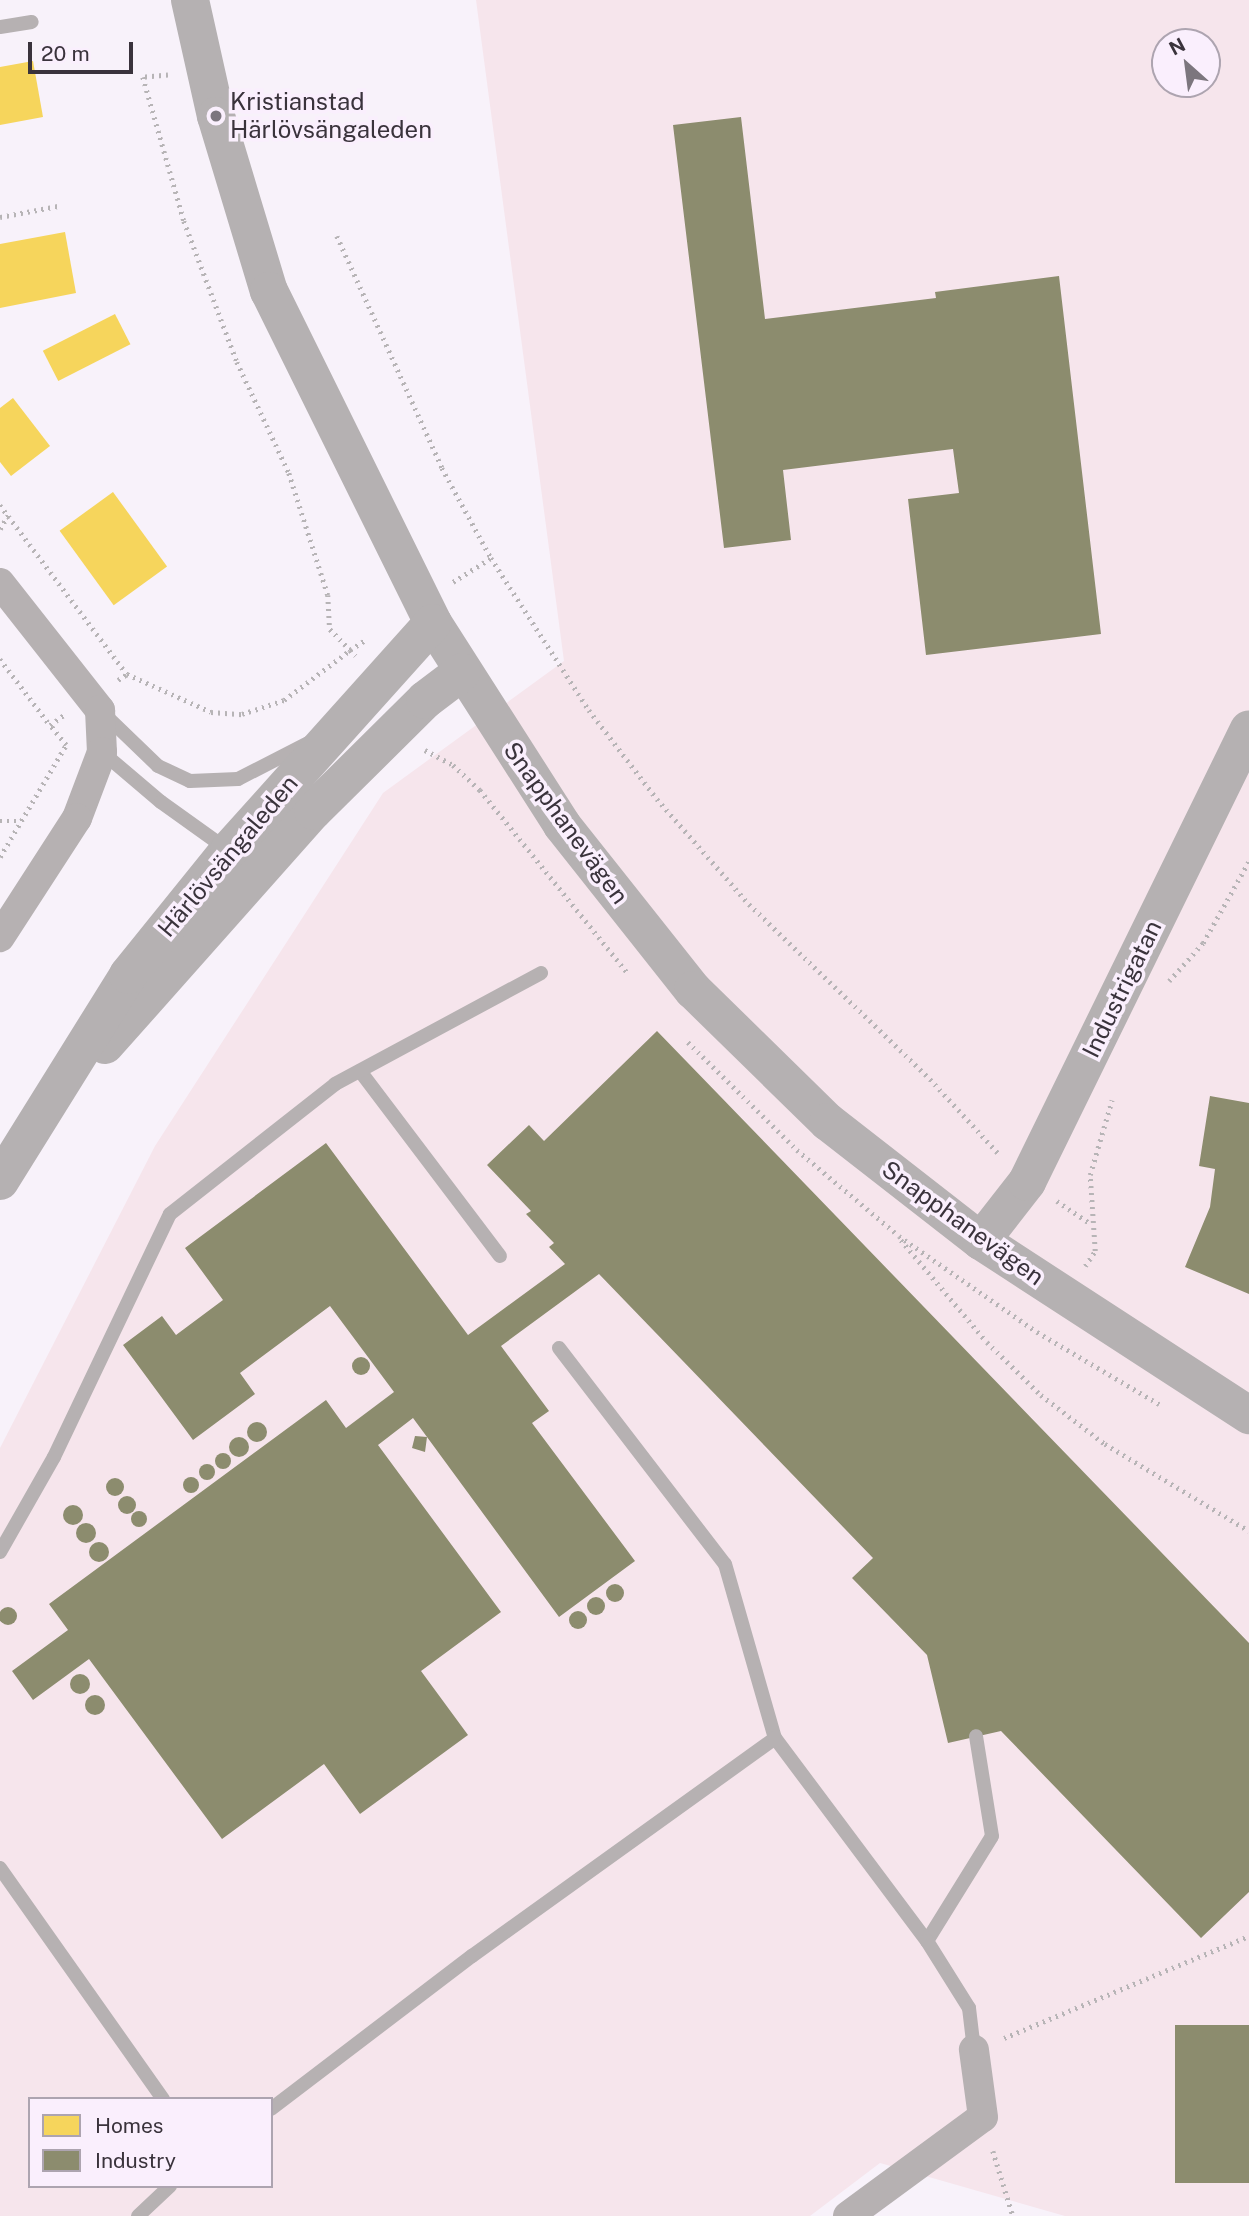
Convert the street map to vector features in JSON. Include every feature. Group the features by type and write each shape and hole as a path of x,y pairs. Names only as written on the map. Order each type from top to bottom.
{"main road":[{"name":"Snapphanevägen","path":"190,0 216,116 269,291 433,623 562,825 692,990 828,1122 981,1241 1249,1415"},
{"name":"Härlövsängaleden","path":"0,1181 128,975 229,850 433,623"},
{"name":"Härlövsängaleden","path":"46,1107 273,854 415,734 462,671"},
{"name":"Industrigatan","path":"981,1241 1027,1182 1249,729"}],"street":[{"path":"0,583 95,703 102,752 77,818 0,937"},
{"path":"848,2216 983,2116 974,2050"}],"lane":[{"path":"0,27 32,22"},
{"path":"95,703 158,766 190,781 238,779 337,728"},
{"path":"102,752 161,802 229,850 273,854"},
{"path":"0,1552 54,1457 170,1214 335,1084 541,973"},
{"path":"360,1071 500,1256"},
{"path":"559,1348 725,1564 775,1738 927,1941 969,2008 974,2050"},
{"path":"927,1941 992,1836 976,1737"},
{"path":"273,2107 472,1956 775,1738"},
{"path":"0,1868 162,2097"},
{"path":"138,2216 168,2188"}],"path":[{"path":"173,75 143,77 184,221 237,362 289,473 328,594 330,629 379,682"},
{"path":"0,217 58,206"},
{"path":"337,236 442,468 491,558 589,710 657,799 749,904 930,1079 1027,1182 1091,1224"},
{"path":"0,505 127,674 211,712 242,715 284,700 351,650"},
{"path":"0,529 8,515"},
{"path":"0,659 66,745 0,856"},
{"path":"51,725 95,703 127,674"},
{"path":"0,821 20,821"},
{"path":"0,844 8,843"},
{"path":"1165,985 1203,943 1249,860"},
{"path":"1037,1332 1096,1251 1091,1224 1090,1175 1115,1094"},
{"path":"1166,1409 1037,1332 899,1236 987,1342 1041,1395 1105,1444 1249,1531"},
{"path":"974,2050 1249,1936"},
{"path":"983,2116 1013,2216"}],"shaded area":[{"path":"476,0 1249,0 1249,2216 1065,2216 880,2163 810,2216 0,2216 0,1448 155,1146 383,793 564,661"}],"building: Homes":[{"path":"33,61 43,117 0,125 0,67"},
{"path":"65,232 76,293 0,308 0,244"},
{"path":"115,314 130,344 58,381 43,351"},
{"path":"13,398 50,446 11,476 0,462 0,408"},
{"path":"113,492 167,566 114,605 60,531"}],"building: Industry":[{"path":"741,117 765,319 936,298 935,292 1059,276 1101,634 926,655 908,499 959,493 953,449 783,470 791,540 724,548 673,125"},
{"path":"657,1031 1249,1643 1249,1892 1201,1938 1001,1731 948,1743 927,1655 852,1578 873,1558 599,1274 501,1346 549,1411 532,1423 635,1561 559,1617 413,1418 378,1445 501,1612 421,1671 468,1735 360,1814 324,1764 222,1839 89,1659 33,1700 12,1671 68,1630 49,1604 326,1400 346,1428 394,1392 330,1306 240,1373 255,1394 193,1440 123,1345 162,1316 176,1335 223,1300 185,1248 326,1143 468,1335 565,1264 549,1247 554,1243 526,1214 531,1211 487,1165 529,1125 544,1141"},
{"path":"1210,1096 1249,1103 1249,1294 1185,1267 1210,1207 1215,1169 1199,1166"},
{"path":"361,1357 367,1360 370,1366 367,1372 361,1375 355,1372 352,1366 355,1360"},
{"path":"257,1422 264,1425 267,1432 264,1439 257,1442 250,1439 247,1432 250,1425"},
{"path":"415,1436 427,1437 425,1452 412,1448"},
{"path":"239,1437 246,1440 249,1447 246,1454 239,1457 232,1454 229,1447 232,1440"},
{"path":"223,1453 229,1455 229,1467 223,1469 217,1467 215,1461 217,1455"},
{"path":"207,1464 213,1466 213,1478 207,1480 201,1478 199,1472 201,1466"},
{"path":"191,1477 197,1479 197,1491 191,1493 185,1491 183,1485 185,1479"},
{"path":"115,1478 121,1481 124,1487 121,1493 115,1496 109,1493 106,1487 109,1481"},
{"path":"127,1496 133,1499 136,1505 133,1511 127,1514 121,1511 118,1505 121,1499"},
{"path":"73,1505 80,1508 83,1515 80,1522 73,1525 66,1522 63,1515 66,1508"},
{"path":"139,1511 145,1513 145,1525 139,1527 133,1525 131,1519 133,1513"},
{"path":"86,1523 93,1526 96,1533 93,1540 86,1543 79,1540 76,1533 79,1526"},
{"path":"99,1542 106,1545 109,1552 106,1559 99,1562 92,1559 89,1552 92,1545"},
{"path":"615,1584 623,1589 624,1593 619,1601 615,1602 607,1597 606,1593 611,1585"},
{"path":"596,1597 602,1600 605,1606 602,1612 596,1615 590,1612 587,1606 590,1600"},
{"path":"4,1607 12,1607 17,1616 15,1623 4,1625 -1,1620 -1,1612"},
{"path":"578,1611 584,1614 587,1620 584,1626 578,1629 572,1626 569,1620 572,1614"},
{"path":"80,1674 87,1677 90,1684 87,1691 80,1694 73,1691 70,1684 73,1677"},
{"path":"95,1695 102,1698 105,1705 102,1712 95,1715 88,1712 85,1705 88,1698"},
{"path":"1175,2025 1249,2025 1249,2183 1175,2183"}],"place":[{"name":"Kristianstad Härlövsängaleden","path":"216,116"}]}
